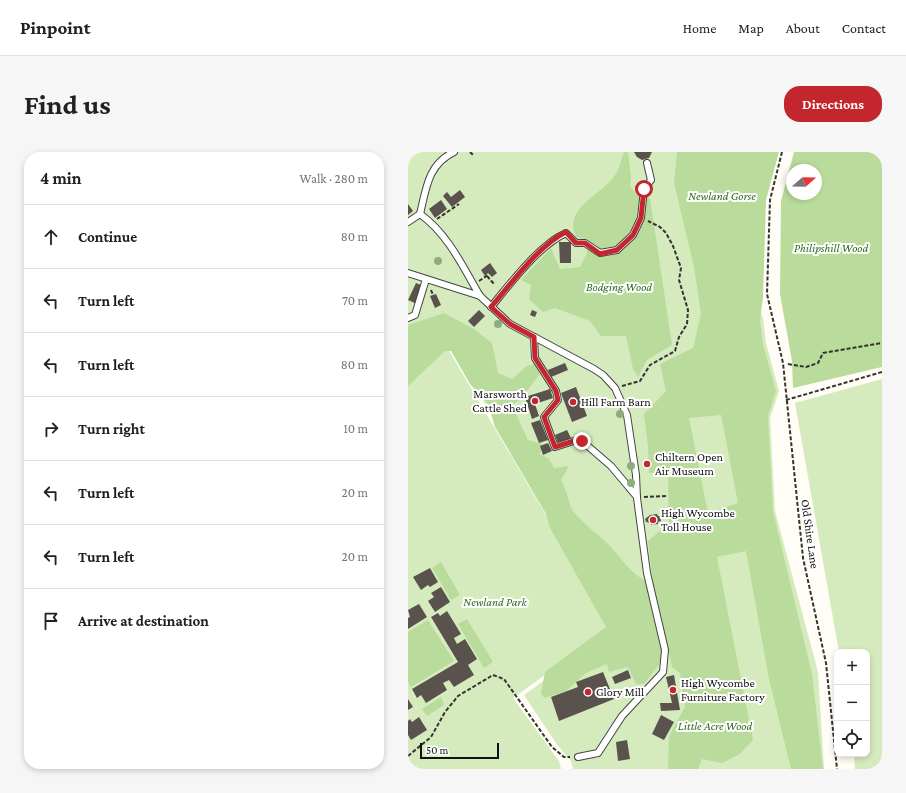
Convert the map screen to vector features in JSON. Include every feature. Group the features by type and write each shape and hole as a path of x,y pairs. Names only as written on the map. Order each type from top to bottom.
{"lane":[{"path":"408,222 420,214 427,184 436,165 454,152"},
{"path":"491,307 554,238 566,232 576,243 585,243 600,254 617,250 633,235 641,218 644,189 651,180 647,163"},
{"path":"420,214 431,223 449,244 480,296 491,307 510,324 594,368 603,375 614,388 627,415 636,474 637,498 647,573 665,650 663,672 622,716 598,753 578,757"},
{"path":"408,274 480,296"},
{"path":"408,318 415,315 426,279"},
{"path":"534,337 535,358 556,391 558,400 544,417 555,447 577,440 582,441 611,466 637,498"}],"path":[{"path":"470,152 474,156"},
{"name":"Old Shire Lane","path":"782,152 770,200 767,294 783,363 803,558 826,662 837,769"},
{"path":"431,223 458,204"},
{"path":"614,388 640,381 650,365 675,351 679,336 687,324 688,310 679,280 681,268 673,246 660,227 641,218"},
{"path":"487,276 494,284"},
{"path":"788,364 806,367 818,362 823,353 882,343"},
{"path":"786,399 882,372"},
{"path":"637,498 666,496"},
{"path":"408,756 431,737 445,712 458,696 493,675 504,679 552,747 564,757 578,757"}],"green space":[{"name":"Chiltern Open Air Museum","path":"408,152 679,152 700,204 763,318 766,343 779,391 770,418 775,511 818,672 824,769 573,769 571,761 558,746 524,695 617,628 445,336 408,370"},
{"name":"Bodging Wood","path":"624,152 628,152 631,176 630,186 638,196 650,198 672,345 647,360 638,377 633,369 626,336 601,336 590,321 555,308 543,312 529,299 531,285 521,280 551,248 560,269 580,267 587,253 589,240 576,237 573,227 574,218 585,203 617,173"},
{"path":"677,152 779,152 766,200 763,297 760,321 763,344 776,391 768,416 773,511 812,674 823,769 791,769 769,679 746,551 717,557 753,740 740,754 722,763 702,759 698,769 668,769 669,736 685,707 680,673 672,667 669,652 644,684 636,684 628,667 609,672 607,664 586,673 566,691 544,698 541,693 545,672 606,627 550,528 546,514 495,427 488,404 470,384 451,351 445,351 408,386 408,325 444,313 474,329 492,343 498,373 512,379 527,366 537,363 542,371 520,400 512,405 528,440 543,444 540,454 549,459 554,468 569,466 561,480 573,511 585,524 607,543 633,572 639,577 653,584 648,541 669,523 668,473 649,473 644,414 666,391 660,364 693,348 701,314 694,267 674,183","holes":["721,415 738,503 708,513 689,418"]},
{"name":"Philipshill Wood","path":"794,152 882,152 882,367 793,388 792,361 780,294 781,201 786,182 786,200 822,200 822,164 791,164"},
{"name":"Newland Park","path":"445,344 612,627 513,698 559,761 561,769 408,769 408,378"},
{"path":"882,379 882,769 855,769 854,757 870,757 870,649 838,649 795,403"},
{"path":"441,562 460,595 451,600 432,568"},
{"path":"467,619 493,662 484,668 458,624"},
{"path":"428,620 454,661 411,687 408,682 408,632"},
{"path":"441,697 444,705 427,716 422,709"}],"building":[{"path":"634,152 652,152 649,158 642,160 637,157"},
{"path":"460,190 465,197 452,207 443,196 447,192 451,197"},
{"path":"441,200 447,209 435,218 429,209"},
{"path":"408,204 413,211 408,215"},
{"path":"559,242 571,242 571,263 560,263"},
{"path":"490,263 497,273 492,277 488,273 485,276 481,270"},
{"path":"416,283 423,286 417,304 408,300"},
{"path":"436,294 441,305 435,308 430,296"},
{"path":"479,310 485,316 474,327 468,321"},
{"path":"532,310 537,312 535,317 530,315"},
{"path":"565,363 568,370 551,377 548,370"},
{"name":"Hill Farm Barn","path":"576,387 587,416 572,422 561,393"},
{"name":"Marsworth Cattle Shed","path":"550,389 553,398 535,404 539,416 532,419 525,397"},
{"path":"540,420 548,440 539,443 531,423"},
{"path":"567,430 571,438 558,443 555,435"},
{"path":"548,443 552,451 543,455 540,446"},
{"name":"High Wycombe Toll House","path":"657,514 660,516 661,521 658,522 658,524 651,525 651,523 646,522 645,519 650,515"},
{"path":"430,568 438,582 430,587 428,585 421,590 413,577"},
{"path":"441,587 450,602 435,612 428,601 434,597 431,593"},
{"path":"419,604 427,617 408,629 408,618 410,617 408,610"},
{"path":"447,611 461,634 454,638 457,644 465,639 477,659 468,665 474,675 454,687 449,680 443,683 447,690 426,703 421,695 417,698 412,689 458,662 431,617 438,613 440,616"},
{"path":"628,670 631,678 615,684 612,677"},
{"name":"Glory Mill","path":"603,672 614,699 559,721 551,697 578,687 576,682"},
{"name":"High Wycombe Furniture Factory","path":"674,675 680,710 661,711 660,703 672,703 666,677"},
{"path":"408,699 413,707 408,710"},
{"path":"661,715 674,722 664,740 652,734"},
{"path":"419,717 427,730 411,740 408,735 408,721 410,719 412,722"},
{"path":"627,740 630,759 618,761 616,742"}],"place":[{"name":"Marsworth Cattle Shed","path":"535,401"},
{"name":"Hill Farm Barn","path":"573,402"},
{"name":"Chiltern Open Air Museum","path":"647,464"},
{"name":"High Wycombe Toll House","path":"653,520"},
{"name":"High Wycombe Furniture Factory","path":"673,690"},
{"name":"Glory Mill","path":"588,692"}],"route":[{"path":"582,441 577,440 555,447 544,417 558,400 556,391 535,358 534,337 510,324 491,307 554,238 566,232 576,243 585,243 600,254 617,250 633,235 641,218 642,196 644,189"}],"park label":[{"name":"Newland Gorse","path":"722,196"},
{"name":"Little Acre Wood","path":"715,726"}]}
